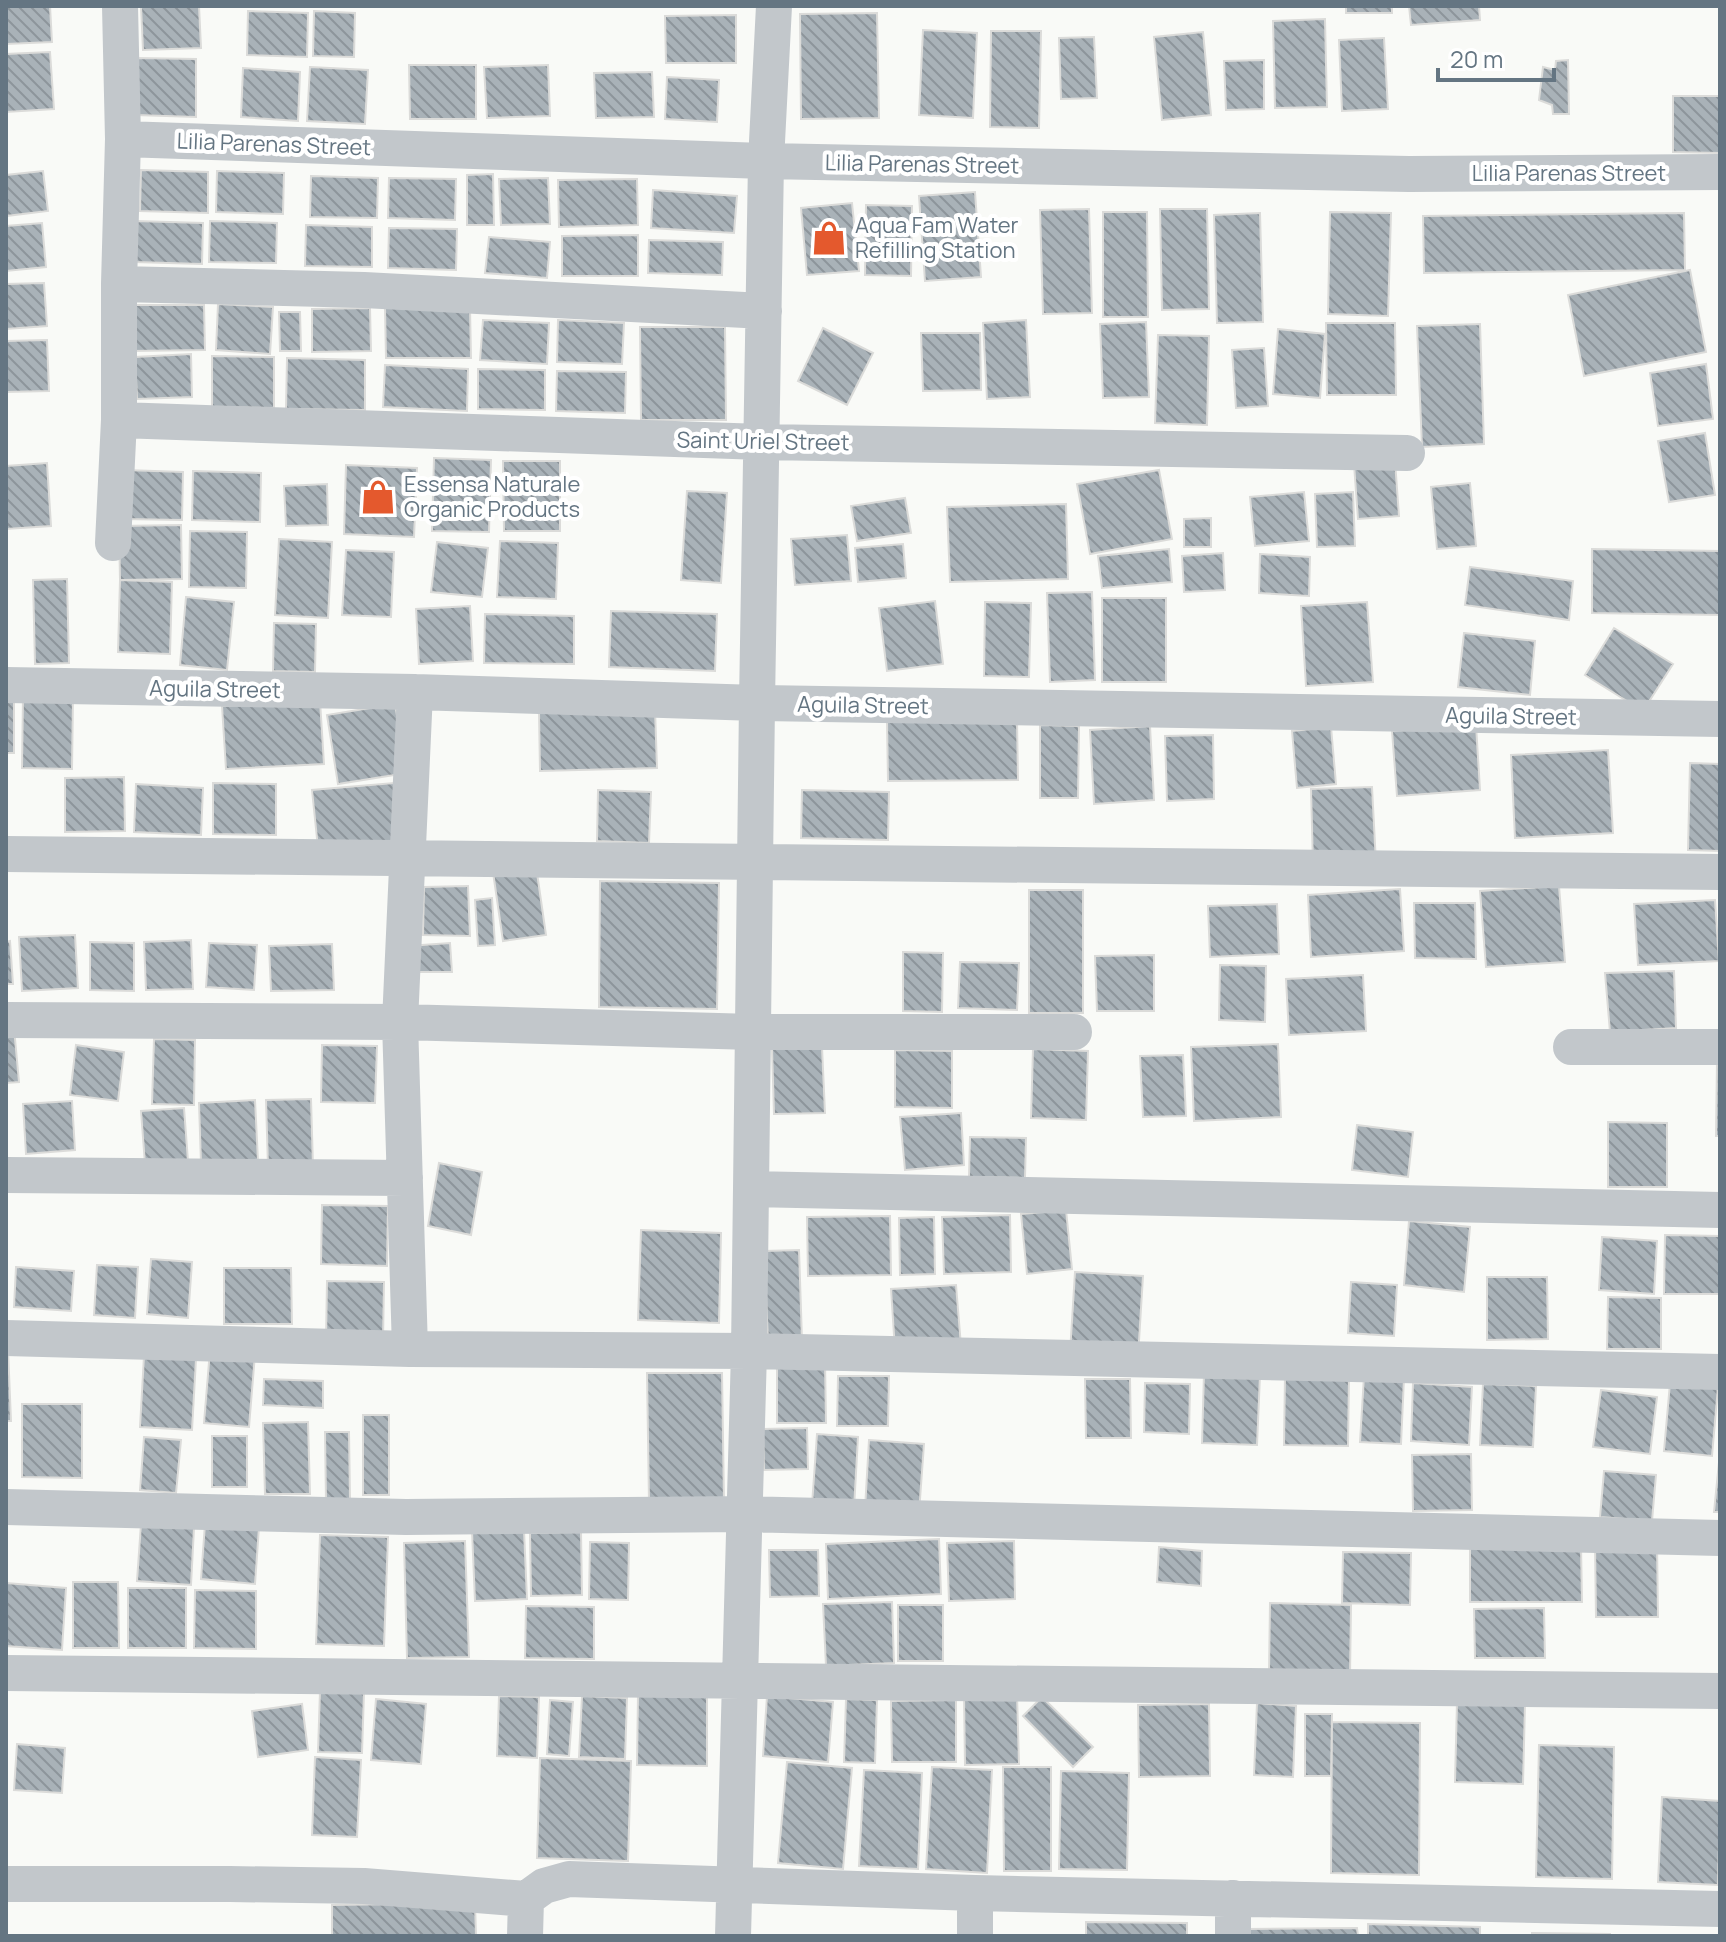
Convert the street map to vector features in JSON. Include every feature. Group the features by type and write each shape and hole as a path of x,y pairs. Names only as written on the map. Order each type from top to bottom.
{"street":[{"path":"113,543 119,420 123,139 120,6"},
{"path":"733,1936 749,1351 766,161 774,6"},
{"name":"Lilia Parenas Street","path":"123,139 766,161 1409,174 1720,172"},
{"path":"119,284 364,290 764,311"},
{"name":"Saint Uriel Street","path":"119,420 762,442 1407,453"},
{"name":"Aguila Street","path":"6,685 415,692 757,703 1720,719"},
{"path":"410,1349 400,1022 415,692"},
{"path":"6,854 1720,872"},
{"path":"6,1020 400,1022 753,1032 1074,1032"},
{"path":"1571,1047 1720,1047"},
{"path":"6,1175 405,1178"},
{"path":"751,1189 1720,1210"},
{"path":"6,1338 410,1349 749,1351 1720,1372"},
{"path":"6,1507 406,1517 744,1514 1720,1538"},
{"path":"6,1673 1720,1691"},
{"path":"6,1884 364,1886 526,1899 544,1886 569,1879 1233,1898 1527,1921 1720,1909"},
{"path":"975,1893 975,1936"},
{"path":"1233,1898 1233,1936"},
{"path":"525,1936 526,1899"}],"building":[{"path":"6,6 50,6 52,42 6,44"},
{"path":"141,6 199,6 201,48 143,50"},
{"path":"1346,6 1392,6 1392,13 1346,13"},
{"path":"1409,6 1479,6 1480,20 1411,25"},
{"path":"248,11 308,13 307,57 247,55"},
{"path":"314,11 355,13 354,57 313,56"},
{"path":"877,13 879,118 801,119 800,14"},
{"path":"736,15 736,63 666,63 665,16"},
{"path":"1325,19 1327,107 1275,108 1273,21"},
{"path":"923,30 977,33 973,118 919,115"},
{"path":"991,31 1041,31 1039,128 990,127"},
{"path":"1203,32 1211,115 1162,120 1154,37"},
{"path":"1094,37 1097,98 1061,99 1059,38"},
{"path":"1384,38 1388,109 1342,111 1339,40"},
{"path":"50,52 54,109 6,112 6,54"},
{"path":"136,58 196,59 196,117 136,115"},
{"path":"1264,60 1264,109 1226,110 1224,61"},
{"path":"1568,60 1569,114 1553,114 1552,105 1539,100 1543,67 1555,70 1556,61"},
{"path":"409,65 476,65 476,119 410,119"},
{"path":"548,65 550,116 487,118 484,67"},
{"path":"310,67 368,70 365,124 307,121"},
{"path":"243,68 300,72 298,121 241,117"},
{"path":"652,72 654,117 596,118 594,73"},
{"path":"667,77 719,80 717,122 665,119"},
{"path":"1673,96 1720,96 1720,153 1673,152"},
{"path":"141,170 208,172 208,213 140,211"},
{"path":"43,171 48,211 6,216 6,175"},
{"path":"217,171 284,173 283,214 216,212"},
{"path":"493,174 494,225 467,225 467,175"},
{"path":"311,176 378,178 377,218 310,217"},
{"path":"389,178 456,179 455,220 388,218"},
{"path":"548,178 550,224 501,225 499,179"},
{"path":"637,179 638,225 559,227 558,180"},
{"path":"653,190 737,196 734,233 651,228"},
{"path":"975,192 981,277 925,281 919,196"},
{"path":"852,203 859,271 807,275 801,208"},
{"path":"866,205 912,206 911,276 865,275"},
{"path":"1089,209 1092,313 1043,314 1040,210"},
{"path":"1160,209 1207,209 1209,309 1162,310"},
{"path":"1103,212 1147,212 1148,317 1103,317"},
{"path":"1330,212 1391,213 1388,316 1328,314"},
{"path":"1260,213 1263,322 1217,323 1214,215"},
{"path":"1684,213 1685,270 1424,273 1423,216"},
{"path":"135,221 203,223 202,264 135,262"},
{"path":"210,221 277,223 276,263 209,262"},
{"path":"42,223 46,267 6,271 6,226"},
{"path":"306,225 372,227 372,267 305,266"},
{"path":"389,228 457,229 456,270 388,268"},
{"path":"638,235 638,276 562,276 562,236"},
{"path":"489,237 550,242 547,278 485,273"},
{"path":"649,240 723,242 722,275 648,273"},
{"path":"1690,270 1706,352 1584,376 1568,295"},
{"path":"44,283 47,326 6,329 6,284"},
{"path":"218,304 273,307 270,354 216,350"},
{"path":"131,305 204,305 205,350 131,351"},
{"path":"370,308 371,351 312,352 312,309"},
{"path":"385,308 470,308 471,358 386,358"},
{"path":"279,312 300,312 301,351 280,351"},
{"path":"483,320 549,323 547,364 480,360"},
{"path":"558,320 624,323 622,364 557,362"},
{"path":"1026,320 1030,397 987,399 983,323"},
{"path":"1146,322 1149,397 1103,398 1100,324"},
{"path":"1326,323 1395,323 1396,395 1327,395"},
{"path":"1480,324 1484,444 1422,447 1417,326"},
{"path":"640,327 725,327 726,420 641,420"},
{"path":"823,328 873,353 847,405 798,381"},
{"path":"1278,329 1325,334 1320,398 1273,394"},
{"path":"921,333 980,333 981,390 923,391"},
{"path":"1158,335 1209,336 1207,425 1155,423"},
{"path":"47,340 49,391 6,392 6,341"},
{"path":"1264,348 1268,406 1236,408 1232,350"},
{"path":"191,354 192,397 137,399 135,357"},
{"path":"212,356 274,357 274,408 212,407"},
{"path":"287,358 365,360 365,410 286,409"},
{"path":"1706,364 1713,419 1658,426 1650,373"},
{"path":"385,365 468,369 467,411 383,407"},
{"path":"478,369 545,370 545,410 478,409"},
{"path":"557,371 626,372 625,413 556,411"},
{"path":"1705,433 1715,495 1669,502 1658,441"},
{"path":"434,458 491,460 489,532 432,531"},
{"path":"503,461 560,461 560,531 504,531"},
{"path":"1395,461 1399,516 1358,519 1354,464"},
{"path":"47,463 51,526 6,529 6,466"},
{"path":"346,465 417,468 414,537 344,534"},
{"path":"125,470 183,472 182,520 124,519"},
{"path":"1159,470 1172,539 1090,554 1077,484"},
{"path":"193,471 261,473 260,522 192,520"},
{"path":"1470,483 1476,546 1437,549 1431,487"},
{"path":"327,484 328,525 286,526 284,486"},
{"path":"687,491 727,493 721,583 681,580"},
{"path":"1304,492 1309,541 1255,546 1250,497"},
{"path":"1353,492 1355,546 1317,547 1315,494"},
{"path":"905,498 911,533 857,541 851,506"},
{"path":"1066,504 1068,579 950,582 947,507"},
{"path":"1211,518 1211,547 1184,547 1184,519"},
{"path":"181,525 182,579 120,580 119,526"},
{"path":"190,531 247,532 246,588 189,587"},
{"path":"847,535 851,581 795,585 791,539"},
{"path":"279,539 332,542 328,618 275,615"},
{"path":"500,541 558,543 556,599 497,597"},
{"path":"437,542 488,548 482,597 431,592"},
{"path":"903,544 906,578 858,582 855,548"},
{"path":"1169,549 1172,582 1102,588 1098,556"},
{"path":"1592,549 1720,551 1720,615 1592,613"},
{"path":"346,550 394,552 391,617 342,615"},
{"path":"1223,553 1225,590 1184,592 1182,556"},
{"path":"1260,554 1310,557 1309,596 1259,593"},
{"path":"1470,567 1573,581 1569,620 1465,605"},
{"path":"67,579 69,663 35,664 33,580"},
{"path":"120,580 172,582 170,654 118,652"},
{"path":"1092,592 1095,680 1050,682 1047,593"},
{"path":"186,597 234,602 227,670 180,665"},
{"path":"1102,598 1166,598 1166,682 1102,682"},
{"path":"935,601 943,664 887,671 879,608"},
{"path":"985,602 1031,603 1029,677 984,676"},
{"path":"1367,602 1373,682 1306,686 1301,606"},
{"path":"470,606 473,661 419,664 416,609"},
{"path":"611,611 717,614 715,671 609,667"},
{"path":"485,614 574,616 574,664 484,663"},
{"path":"274,623 316,624 315,672 273,671"},
{"path":"1614,628 1673,664 1643,711 1585,675"},
{"path":"1464,633 1535,641 1530,695 1458,687"},
{"path":"6,695 14,695 14,753 6,753"},
{"path":"23,696 73,698 72,769 22,768"},
{"path":"320,701 324,764 226,769 222,706"},
{"path":"395,704 407,773 338,784 327,715"},
{"path":"655,709 657,768 540,771 539,712"},
{"path":"1017,720 1018,780 888,781 887,721"},
{"path":"1040,725 1079,726 1078,798 1040,798"},
{"path":"1476,725 1480,790 1397,796 1392,731"},
{"path":"1150,726 1154,800 1094,804 1090,730"},
{"path":"1331,727 1336,784 1297,788 1292,731"},
{"path":"1213,735 1214,799 1167,801 1165,736"},
{"path":"1608,750 1613,833 1515,838 1511,755"},
{"path":"1690,763 1720,764 1720,851 1688,850"},
{"path":"124,777 125,831 65,832 65,778"},
{"path":"213,783 276,784 276,835 213,834"},
{"path":"394,783 400,841 318,848 312,790"},
{"path":"136,784 203,788 201,835 134,832"},
{"path":"1372,787 1376,863 1313,865 1311,789"},
{"path":"598,790 651,792 649,843 597,841"},
{"path":"802,790 889,792 888,840 801,838"},
{"path":"536,866 546,935 503,941 493,872"},
{"path":"600,881 719,883 717,1009 599,1007"},
{"path":"468,886 470,936 423,935 424,887"},
{"path":"1559,886 1565,962 1486,967 1480,891"},
{"path":"1400,889 1404,951 1311,957 1308,895"},
{"path":"1029,890 1083,890 1083,1013 1029,1013"},
{"path":"492,898 495,945 478,946 475,900"},
{"path":"1715,900 1719,961 1638,965 1634,904"},
{"path":"1414,903 1475,903 1476,959 1415,958"},
{"path":"1277,904 1279,954 1210,957 1208,906"},
{"path":"75,935 78,988 22,991 19,937"},
{"path":"191,940 193,989 146,990 144,942"},
{"path":"10,941 13,984 6,984 6,942"},
{"path":"90,942 134,943 134,991 90,990"},
{"path":"209,943 257,945 254,990 206,987"},
{"path":"450,943 452,972 410,972 408,946"},
{"path":"332,944 334,990 271,991 269,946"},
{"path":"903,952 943,953 942,1012 903,1011"},
{"path":"1154,955 1154,1011 1097,1011 1095,956"},
{"path":"960,962 1019,963 1017,1010 958,1008"},
{"path":"1220,965 1266,966 1265,1022 1219,1020"},
{"path":"1674,971 1676,1028 1610,1032 1605,973"},
{"path":"1363,975 1366,1031 1289,1035 1286,979"},
{"path":"6,1028 14,1028 19,1082 6,1083"},
{"path":"154,1039 195,1040 194,1105 152,1104"},
{"path":"1278,1044 1281,1117 1194,1121 1191,1047"},
{"path":"76,1045 124,1052 118,1101 70,1095"},
{"path":"322,1045 377,1046 375,1103 321,1102"},
{"path":"822,1047 825,1113 774,1114 772,1048"},
{"path":"1033,1049 1088,1051 1086,1120 1031,1118"},
{"path":"895,1050 952,1051 952,1108 895,1107"},
{"path":"1183,1055 1186,1116 1143,1117 1140,1056"},
{"path":"1717,1061 1720,1062 1720,1136 1716,1136"},
{"path":"311,1099 313,1167 268,1167 266,1100"},
{"path":"255,1100 258,1161 201,1163 199,1103"},
{"path":"72,1101 75,1150 26,1154 23,1104"},
{"path":"184,1108 188,1161 145,1164 141,1111"},
{"path":"961,1113 964,1165 905,1170 900,1117"},
{"path":"1608,1122 1667,1123 1667,1187 1608,1187"},
{"path":"1357,1125 1413,1132 1408,1177 1352,1170"},
{"path":"970,1137 1026,1138 1025,1178 969,1177"},
{"path":"439,1163 482,1172 471,1235 428,1226"},
{"path":"322,1205 388,1206 387,1266 321,1264"},
{"path":"1066,1210 1072,1269 1027,1274 1021,1214"},
{"path":"1010,1215 1011,1272 944,1274 942,1217"},
{"path":"890,1216 891,1275 808,1276 807,1217"},
{"path":"934,1217 935,1274 900,1275 899,1218"},
{"path":"1409,1221 1470,1227 1464,1292 1404,1285"},
{"path":"641,1230 721,1233 719,1323 638,1320"},
{"path":"1665,1235 1720,1236 1720,1294 1664,1294"},
{"path":"1602,1237 1657,1241 1654,1294 1599,1290"},
{"path":"799,1250 802,1340 768,1341 764,1251"},
{"path":"151,1259 192,1262 188,1318 147,1314"},
{"path":"97,1265 138,1267 135,1318 94,1315"},
{"path":"16,1267 74,1271 71,1311 14,1307"},
{"path":"224,1268 291,1268 292,1324 224,1324"},
{"path":"1075,1272 1143,1276 1138,1357 1070,1353"},
{"path":"1487,1277 1547,1277 1548,1339 1487,1340"},
{"path":"327,1281 384,1282 383,1341 326,1340"},
{"path":"1351,1282 1397,1285 1394,1336 1348,1333"},
{"path":"956,1285 961,1346 895,1350 891,1289"},
{"path":"1608,1297 1661,1298 1661,1349 1607,1349"},
{"path":"8,1349 11,1421 6,1421"},
{"path":"210,1350 255,1354 249,1427 204,1423"},
{"path":"144,1356 196,1359 192,1430 140,1427"},
{"path":"777,1360 825,1361 826,1423 777,1423"},
{"path":"647,1373 722,1373 724,1502 649,1502"},
{"path":"1204,1373 1260,1375 1257,1445 1202,1443"},
{"path":"1285,1375 1349,1376 1348,1446 1284,1445"},
{"path":"838,1376 889,1376 888,1426 837,1426"},
{"path":"1364,1376 1404,1378 1401,1444 1360,1442"},
{"path":"264,1379 323,1381 323,1408 263,1405"},
{"path":"1085,1379 1130,1379 1131,1438 1086,1438"},
{"path":"1145,1383 1190,1384 1189,1434 1144,1432"},
{"path":"1413,1383 1472,1387 1469,1445 1411,1441"},
{"path":"1670,1383 1718,1387 1712,1456 1664,1451"},
{"path":"1483,1384 1536,1386 1533,1447 1480,1445"},
{"path":"1601,1390 1657,1397 1650,1454 1593,1447"},
{"path":"22,1404 82,1404 82,1478 22,1477"},
{"path":"363,1415 389,1415 389,1495 363,1495"},
{"path":"308,1422 310,1494 265,1494 263,1423"},
{"path":"807,1428 808,1469 764,1470 763,1429"},
{"path":"325,1432 349,1432 350,1500 326,1501"},
{"path":"817,1434 858,1437 854,1509 812,1505"},
{"path":"212,1436 247,1436 247,1487 212,1487"},
{"path":"144,1437 181,1440 176,1493 140,1490"},
{"path":"869,1440 924,1444 919,1513 865,1509"},
{"path":"1720,1452 1720,1512 1714,1512"},
{"path":"1471,1454 1472,1510 1413,1511 1412,1455"},
{"path":"1604,1471 1656,1475 1652,1521 1600,1517"},
{"path":"141,1524 194,1528 191,1585 137,1581"},
{"path":"205,1524 259,1527 255,1584 201,1579"},
{"path":"524,1530 527,1599 475,1601 472,1531"},
{"path":"581,1532 582,1595 531,1596 530,1533"},
{"path":"320,1535 388,1537 384,1646 316,1644"},
{"path":"939,1539 941,1594 828,1599 826,1544"},
{"path":"465,1541 469,1657 407,1658 404,1543"},
{"path":"1014,1541 1015,1599 949,1601 947,1543"},
{"path":"590,1542 629,1543 628,1600 589,1599"},
{"path":"1595,1543 1657,1543 1658,1617 1596,1617"},
{"path":"1581,1545 1582,1602 1470,1602 1470,1546"},
{"path":"1159,1547 1202,1551 1201,1586 1157,1582"},
{"path":"769,1550 818,1550 819,1596 770,1597"},
{"path":"1343,1552 1411,1553 1410,1605 1342,1603"},
{"path":"73,1582 118,1582 119,1648 73,1648"},
{"path":"6,1583 66,1588 62,1650 6,1646"},
{"path":"128,1588 186,1588 186,1648 128,1648"},
{"path":"195,1590 256,1591 256,1649 194,1648"},
{"path":"892,1602 894,1663 826,1666 823,1604"},
{"path":"1270,1603 1351,1605 1350,1676 1269,1673"},
{"path":"898,1605 943,1605 943,1661 898,1661"},
{"path":"526,1606 594,1607 594,1659 525,1658"},
{"path":"1544,1608 1545,1658 1475,1658 1474,1609"},
{"path":"320,1691 364,1692 362,1753 318,1752"},
{"path":"638,1694 707,1695 707,1766 637,1765"},
{"path":"1017,1694 1019,1764 965,1765 964,1695"},
{"path":"499,1696 539,1697 537,1758 497,1756"},
{"path":"582,1696 627,1698 625,1759 579,1757"},
{"path":"767,1696 833,1702 828,1762 763,1756"},
{"path":"1042,1697 1093,1747 1073,1767 1023,1716"},
{"path":"376,1699 426,1704 421,1764 371,1760"},
{"path":"846,1699 877,1700 875,1763 844,1762"},
{"path":"550,1700 573,1702 569,1756 547,1754"},
{"path":"956,1700 956,1762 892,1762 891,1701"},
{"path":"1457,1702 1525,1704 1523,1784 1455,1782"},
{"path":"1257,1703 1296,1706 1293,1777 1254,1775"},
{"path":"302,1704 308,1750 258,1757 252,1711"},
{"path":"1209,1704 1210,1776 1139,1777 1138,1705"},
{"path":"1305,1714 1332,1714 1331,1776 1305,1776"},
{"path":"1332,1722 1420,1723 1419,1875 1331,1873"},
{"path":"17,1744 65,1748 62,1793 14,1790"},
{"path":"1539,1745 1614,1747 1612,1879 1536,1877"},
{"path":"315,1757 361,1760 357,1837 312,1835"},
{"path":"540,1758 631,1761 628,1861 537,1858"},
{"path":"787,1762 852,1768 843,1869 778,1863"},
{"path":"932,1767 992,1770 987,1873 926,1869"},
{"path":"1003,1767 1051,1767 1051,1871 1004,1871"},
{"path":"864,1770 922,1773 918,1869 859,1866"},
{"path":"1061,1771 1129,1773 1127,1870 1059,1869"},
{"path":"1662,1797 1720,1801 1718,1885 1658,1882"},
{"path":"475,1903 476,1936 332,1936 332,1905"},
{"path":"1086,1922 1187,1923 1187,1936 1086,1936"},
{"path":"1368,1924 1480,1927 1480,1936 1368,1936"},
{"path":"1357,1928 1358,1936 1249,1936 1248,1929"},
{"path":"1532,1933 1610,1934 1610,1936 1532,1936"}],"place":[{"name":"Aqua Fam Water Refilling Station","path":"829,238"},
{"name":"Essensa Naturale Organic Products","path":"378,497"}]}
